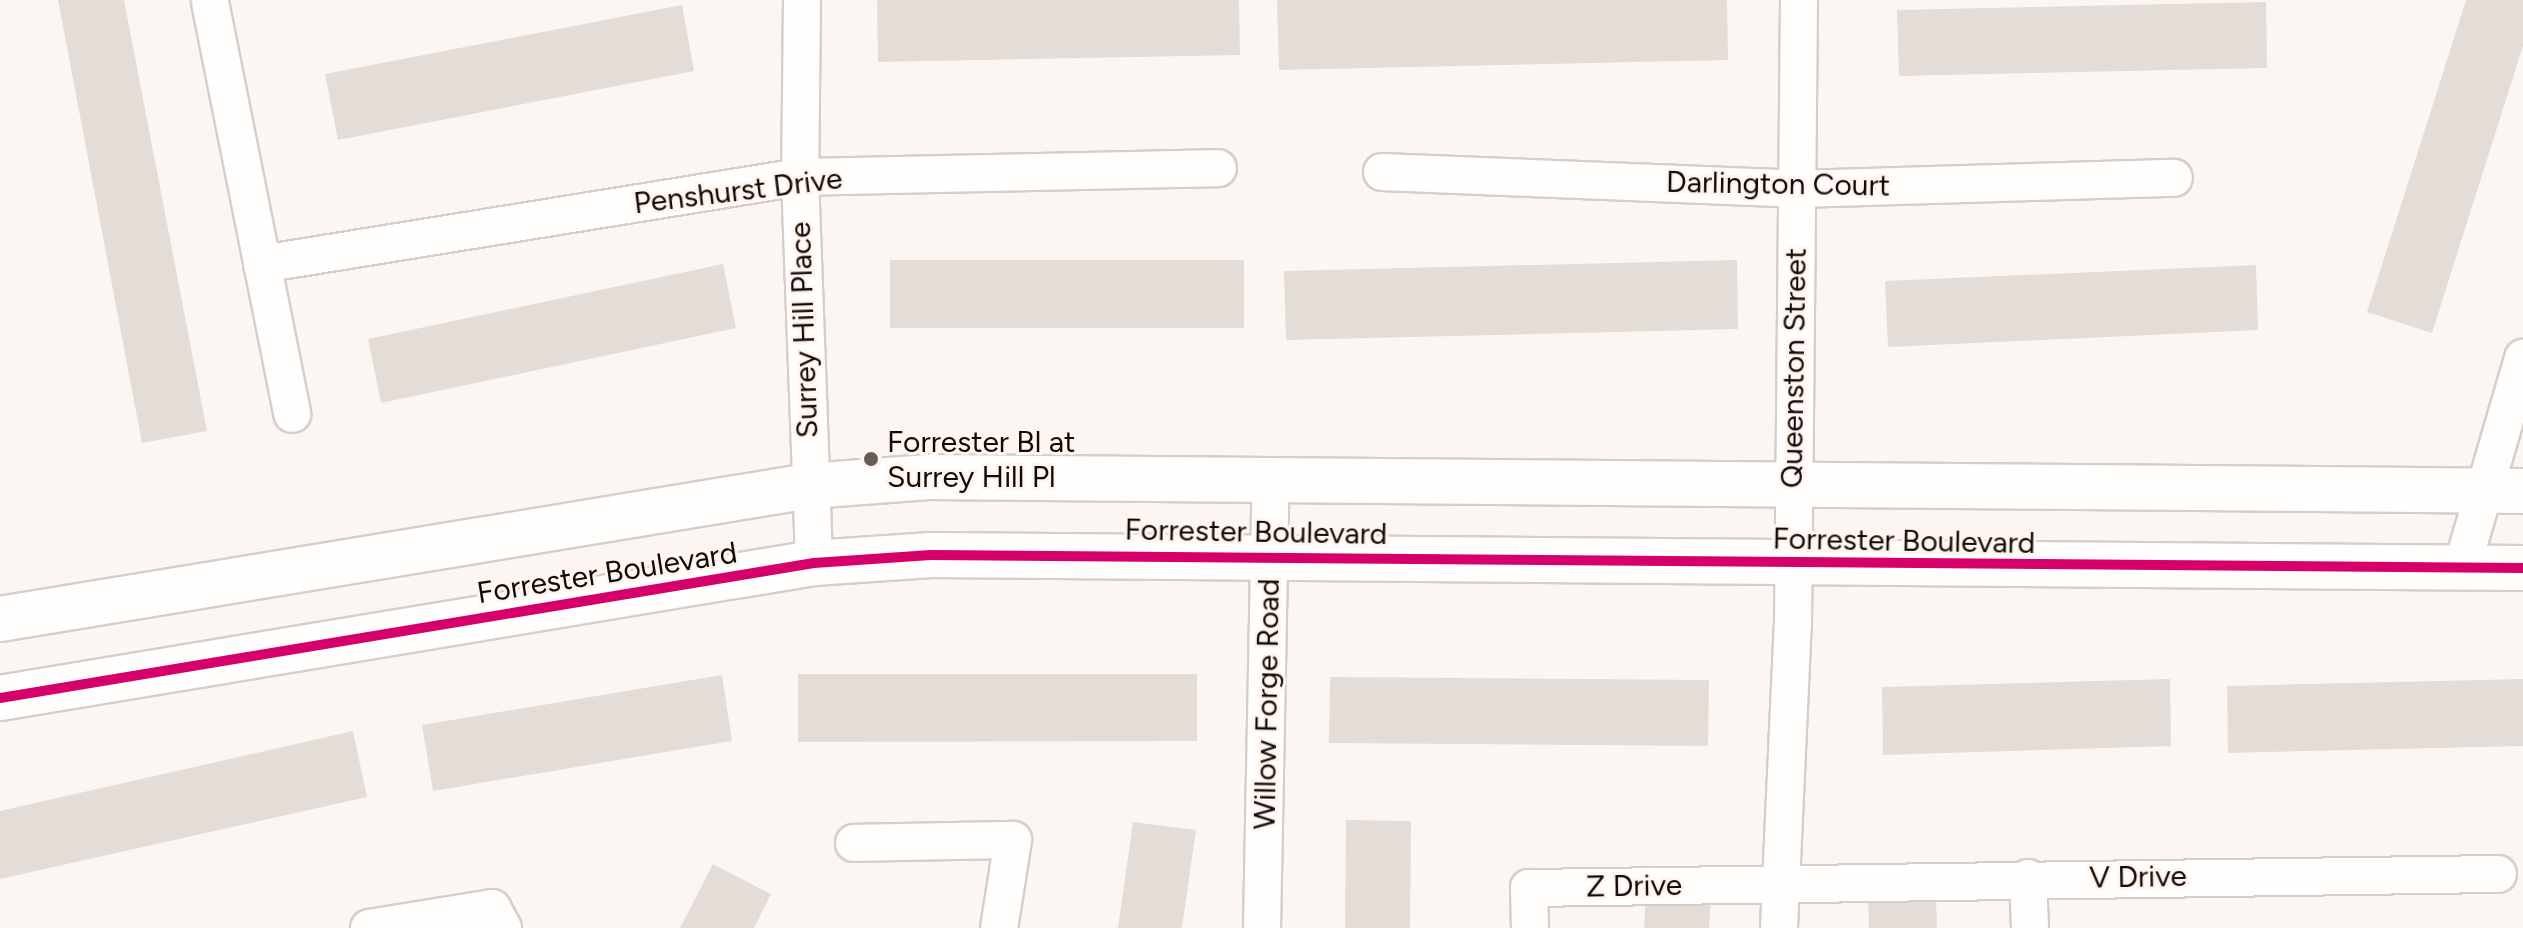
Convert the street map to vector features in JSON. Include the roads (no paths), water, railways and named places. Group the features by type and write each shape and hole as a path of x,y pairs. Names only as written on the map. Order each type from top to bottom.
{"street":[{"name":"Surrey Hill Place","path":"802,0 800,177 814,563"},
{"name":"Queenston Street","path":"1779,928 1778,884 1792,566 1799,0"},
{"path":"210,2 292,414"},
{"name":"Penshurst Drive","path":"262,264 800,177 1218,168"},
{"name":"Darlington Court","path":"1382,172 1797,189 2174,178"},
{"path":"2462,567 2480,491 2523,358"},
{"name":"Forrester Boulevard","path":"0,619 809,486 929,477 1792,487 2523,491"},
{"name":"Willow Forge Road","path":"1262,928 1271,479"},
{"name":"Forrester Boulevard","path":"0,698 814,563 931,555 1270,555 1792,566 2523,568"},
{"path":"854,843 1013,840 999,928"},
{"name":"V Drive","path":"1778,884 2028,878 2498,874"},
{"path":"2028,878 2030,928"},
{"name":"Z Drive","path":"1530,928 1529,888 1778,884"},
{"path":"369,928 492,908 503,928"}],"place":[{"name":"Forrester Bl at Surrey Hill Pl","path":"871,459"}]}
